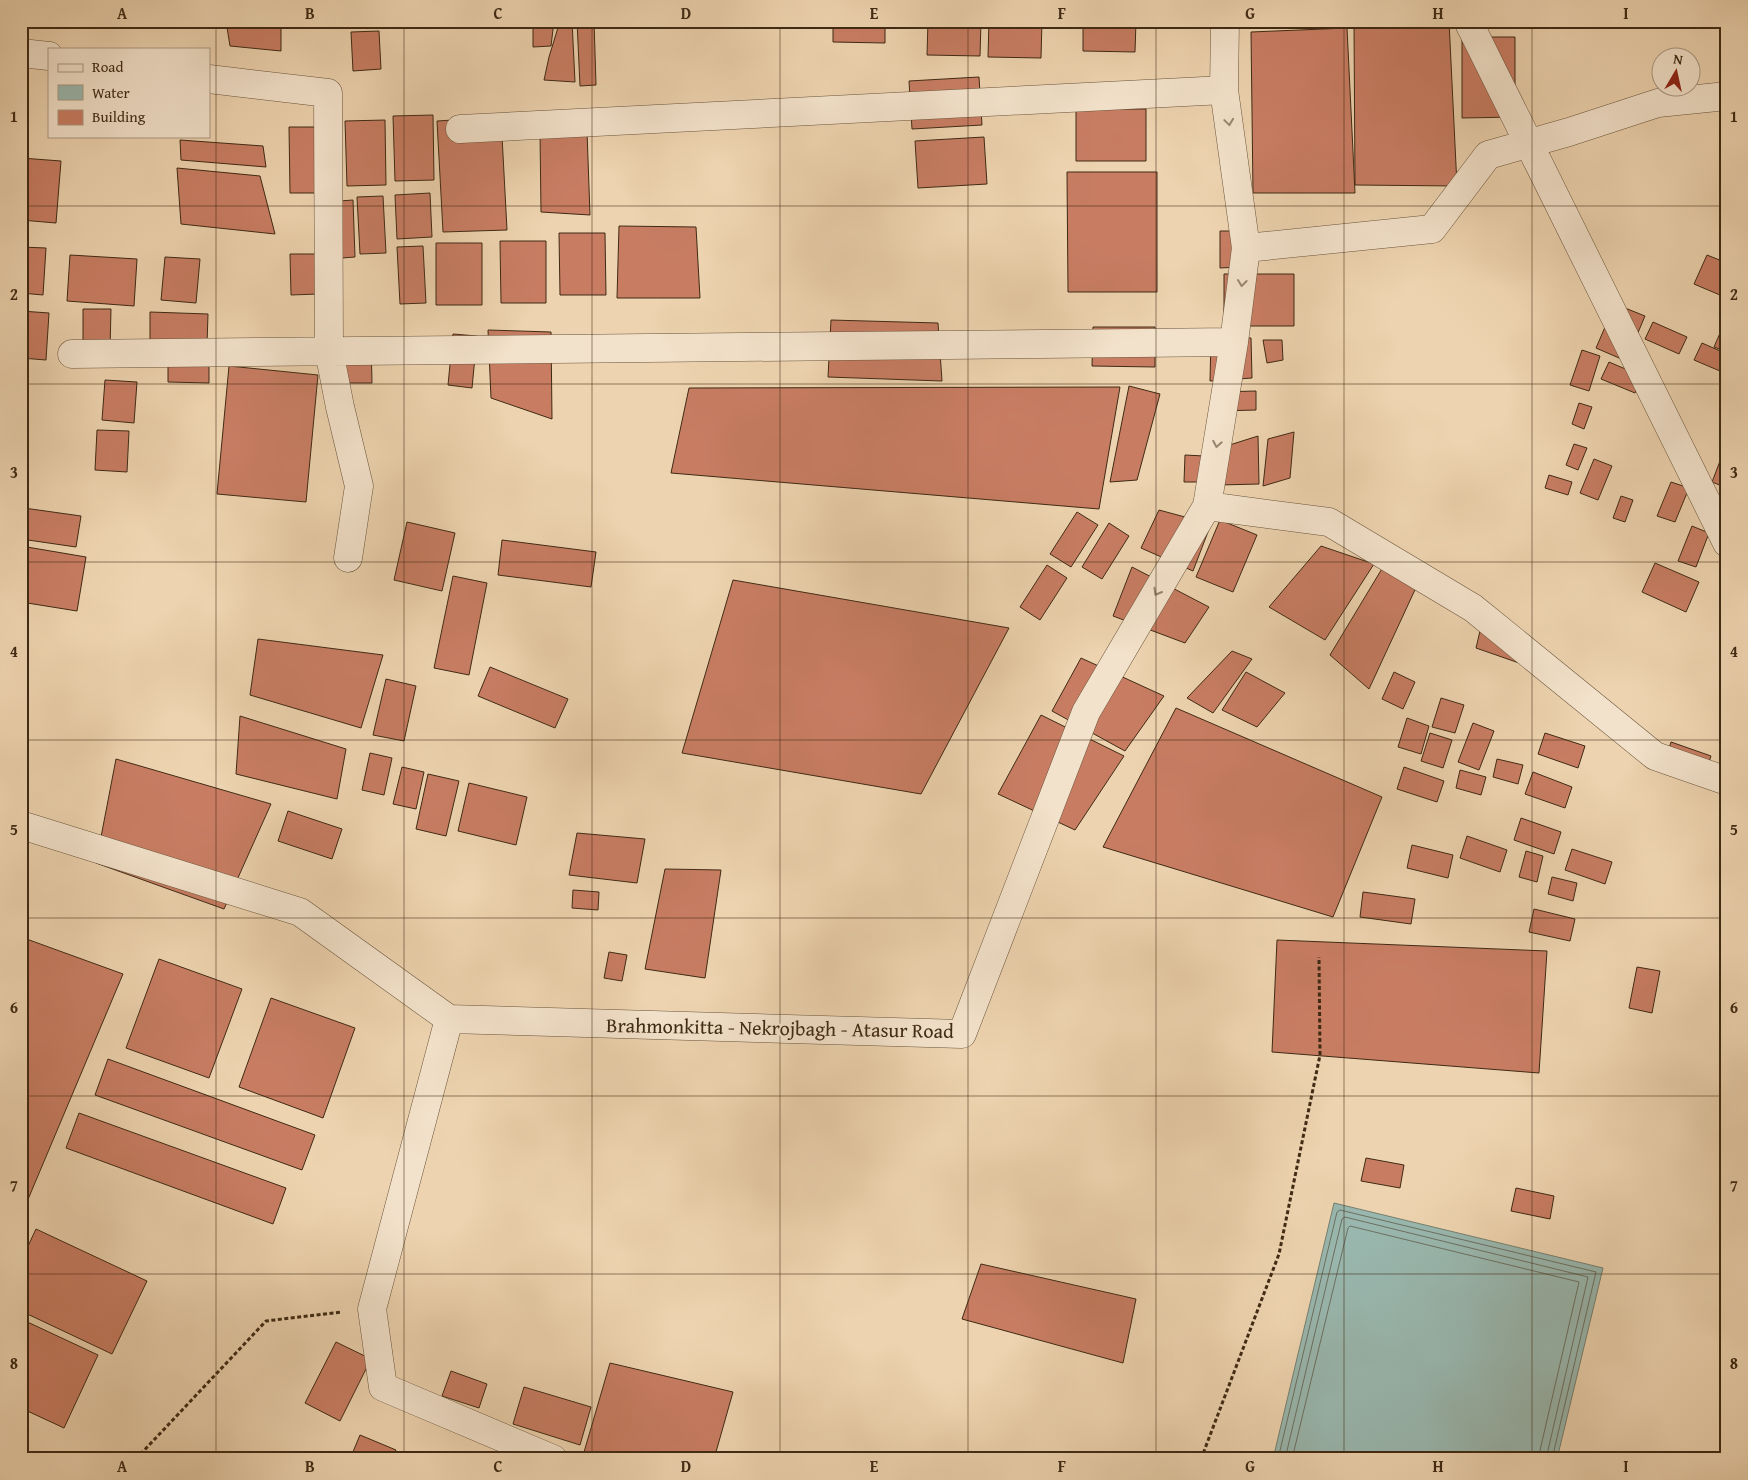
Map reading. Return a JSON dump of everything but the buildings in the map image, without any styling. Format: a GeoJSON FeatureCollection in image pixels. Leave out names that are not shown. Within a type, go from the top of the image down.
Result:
{"type":"FeatureCollection","features":[{"type":"Feature","properties":{"kind":"street","name":"Brahmonkitta - Nekrojbagh - Atasur Road"},"geometry":{"type":"LineString","coordinates":[[449,1018],[962,1034],[1086,712],[1207,506],[1234,342],[1246,248],[1224,90],[1225,21]]}},
{"type":"Feature","properties":{"kind":"street"},"geometry":{"type":"LineString","coordinates":[[1468,21],[1727,543]]}},
{"type":"Feature","properties":{"kind":"street"},"geometry":{"type":"LineString","coordinates":[[21,53],[48,56]]}},
{"type":"Feature","properties":{"kind":"street"},"geometry":{"type":"LineString","coordinates":[[210,79],[328,93],[329,351],[359,486],[348,558]]}},
{"type":"Feature","properties":{"kind":"street"},"geometry":{"type":"LineString","coordinates":[[460,130],[1224,90]]}},
{"type":"Feature","properties":{"kind":"street"},"geometry":{"type":"LineString","coordinates":[[1246,248],[1432,229],[1488,155],[1569,132],[1658,103],[1727,96]]}},
{"type":"Feature","properties":{"kind":"street"},"geometry":{"type":"LineString","coordinates":[[72,354],[1234,342]]}},
{"type":"Feature","properties":{"kind":"street"},"geometry":{"type":"LineString","coordinates":[[1207,506],[1329,522],[1473,608],[1655,756],[1727,781]]}},
{"type":"Feature","properties":{"kind":"street"},"geometry":{"type":"LineString","coordinates":[[21,825],[300,912],[449,1018],[372,1309],[384,1387],[553,1459]]}},
{"type":"Feature","properties":{"kind":"path"},"geometry":{"type":"LineString","coordinates":[[1201,1459],[1279,1254],[1320,1056],[1319,957]]}},
{"type":"Feature","properties":{"kind":"path"},"geometry":{"type":"LineString","coordinates":[[136,1459],[266,1321],[372,1309]]}},
{"type":"Feature","properties":{"kind":"water"},"geometry":{"type":"Polygon","coordinates":[[[1334,1203],[1603,1268],[1557,1459],[1273,1459],[1334,1203]]]}}]}
